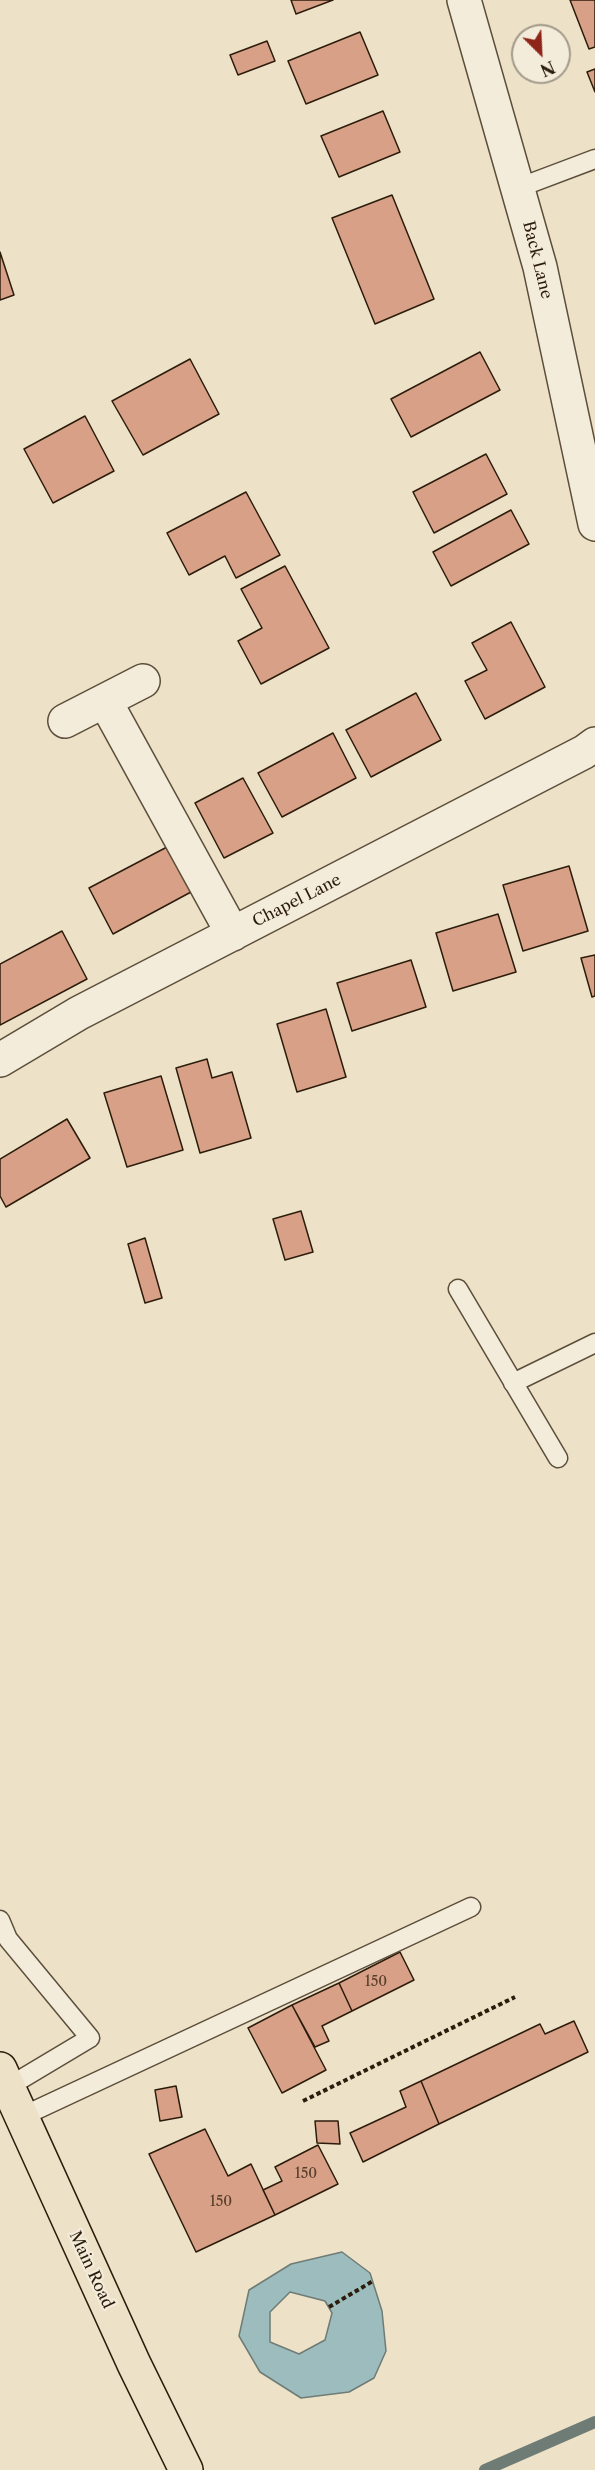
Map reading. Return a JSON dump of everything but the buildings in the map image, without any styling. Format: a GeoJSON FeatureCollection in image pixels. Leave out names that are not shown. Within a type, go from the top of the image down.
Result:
{"type":"FeatureCollection","features":[{"type":"Feature","properties":{"kind":"highway","name":"Main Road"},"geometry":{"type":"LineString","coordinates":[[4,2078],[134,2364],[186,2470]]}},
{"type":"Feature","properties":{"kind":"street","name":"Back Lane"},"geometry":{"type":"LineString","coordinates":[[464,0],[540,267],[588,451],[595,524]]}},
{"type":"Feature","properties":{"kind":"street"},"geometry":{"type":"LineString","coordinates":[[65,721],[143,681]]}},
{"type":"Feature","properties":{"kind":"street"},"geometry":{"type":"LineString","coordinates":[[105,701],[232,934]]}},
{"type":"Feature","properties":{"kind":"street","name":"Chapel Lane"},"geometry":{"type":"LineString","coordinates":[[0,1060],[79,1012],[584,752],[595,744]]}},
{"type":"Feature","properties":{"kind":"lane"},"geometry":{"type":"LineString","coordinates":[[518,188],[595,159]]}},
{"type":"Feature","properties":{"kind":"lane"},"geometry":{"type":"LineString","coordinates":[[458,1289],[558,1458]]}},
{"type":"Feature","properties":{"kind":"lane"},"geometry":{"type":"LineString","coordinates":[[513,1383],[595,1343]]}},
{"type":"Feature","properties":{"kind":"lane"},"geometry":{"type":"LineString","coordinates":[[21,2117],[471,1906]]}},
{"type":"Feature","properties":{"kind":"lane"},"geometry":{"type":"LineString","coordinates":[[0,1920],[8,1939],[90,2038],[4,2078]]}},
{"type":"Feature","properties":{"kind":"path"},"geometry":{"type":"LineString","coordinates":[[303,2101],[515,1997]]}},
{"type":"Feature","properties":{"kind":"path"},"geometry":{"type":"LineString","coordinates":[[329,2307],[372,2280]]}},
{"type":"Feature","properties":{"kind":"water"},"geometry":{"type":"Polygon","coordinates":[[[342,2252],[370,2273],[382,2311],[386,2351],[374,2378],[349,2392],[301,2398],[260,2372],[239,2336],[249,2290],[291,2264],[342,2252]],[[290,2292],[270,2312],[270,2342],[299,2354],[325,2340],[332,2313],[325,2301],[290,2292]]]}},
{"type":"Feature","properties":{"kind":"waterway"},"geometry":{"type":"LineString","coordinates":[[485,2470],[595,2422]]}}]}
